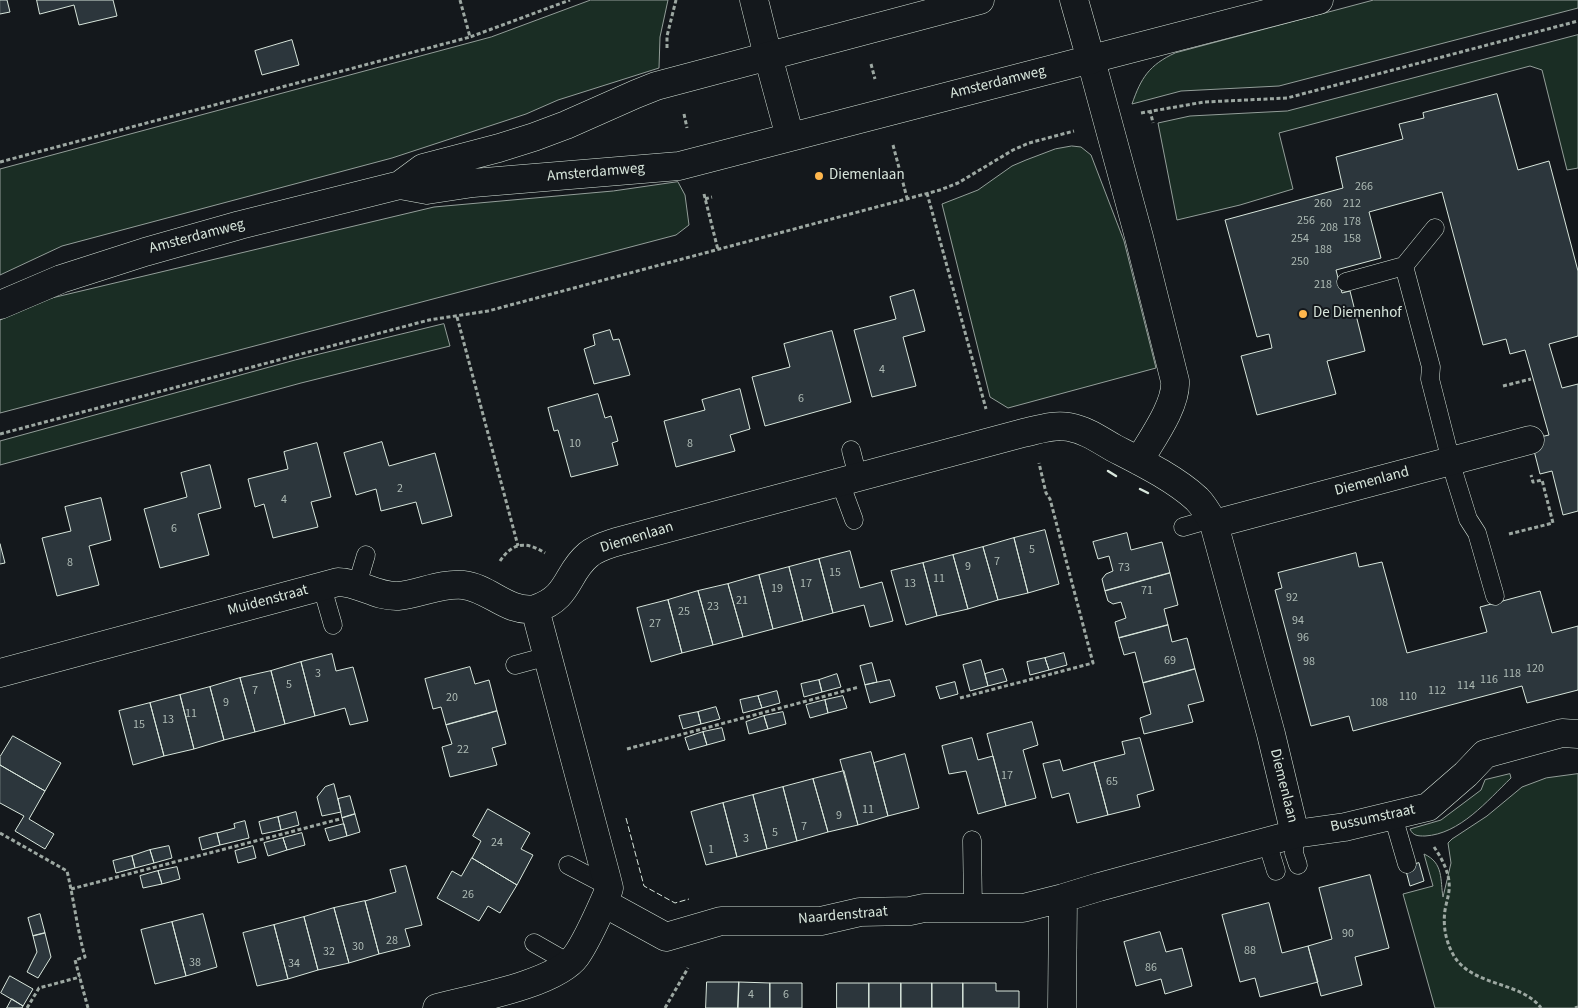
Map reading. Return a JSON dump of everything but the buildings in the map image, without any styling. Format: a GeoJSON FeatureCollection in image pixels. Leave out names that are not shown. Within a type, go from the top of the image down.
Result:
{"type":"FeatureCollection","features":[{"type":"Feature","properties":{"kind":"street"},"geometry":{"type":"LineString","coordinates":[[754,0],[790,137]]}},
{"type":"Feature","properties":{"kind":"street","name":"Amsterdamweg"},"geometry":{"type":"LineString","coordinates":[[0,305],[61,279],[144,252],[400,185],[423,168],[534,137],[656,86],[980,0]]}},
{"type":"Feature","properties":{"kind":"street"},"geometry":{"type":"LineString","coordinates":[[1074,0],[1139,237],[1175,381],[1175,391],[1171,402],[1139,461]]}},
{"type":"Feature","properties":{"kind":"street","name":"Amsterdamweg"},"geometry":{"type":"LineString","coordinates":[[400,185],[426,190],[473,182],[679,166],[1318,0]]}},
{"type":"Feature","properties":{"kind":"street","name":"Diemenlaan"},"geometry":{"type":"LineString","coordinates":[[535,609],[551,602],[561,593],[583,560],[590,553],[608,545],[1023,433],[1055,426],[1068,427],[1097,437],[1187,490],[1198,500],[1212,522],[1270,734],[1295,834],[1062,898]]}},
{"type":"Feature","properties":{"kind":"street","name":"Diemenland"},"geometry":{"type":"LineString","coordinates":[[1212,522],[1530,440]]}},
{"type":"Feature","properties":{"kind":"street","name":"Muidenstraat"},"geometry":{"type":"LineString","coordinates":[[0,673],[338,582],[381,594],[397,596],[436,587],[464,586],[482,591],[521,610],[535,609]]}},
{"type":"Feature","properties":{"kind":"street"},"geometry":{"type":"LineString","coordinates":[[438,1008],[540,981],[558,972],[575,957],[606,894],[535,609]]}},
{"type":"Feature","properties":{"kind":"street","name":"Bussumstraat"},"geometry":{"type":"LineString","coordinates":[[1295,834],[1344,827],[1428,807],[1466,774],[1485,754],[1562,733],[1578,734]]}},
{"type":"Feature","properties":{"kind":"street","name":"Naardenstraat"},"geometry":{"type":"LineString","coordinates":[[606,894],[666,937],[721,921],[821,921],[860,912],[910,911],[924,908],[1023,908],[1062,898]]}},
{"type":"Feature","properties":{"kind":"street"},"geometry":{"type":"LineString","coordinates":[[1062,898],[1062,1008]]}},
{"type":"Feature","properties":{"kind":"lane"},"geometry":{"type":"LineString","coordinates":[[1346,282],[1404,266],[1435,228]]}},
{"type":"Feature","properties":{"kind":"lane"},"geometry":{"type":"LineString","coordinates":[[1404,266],[1432,367],[1430,379],[1450,461],[1468,519],[1476,533],[1494,596]]}},
{"type":"Feature","properties":{"kind":"lane"},"geometry":{"type":"LineString","coordinates":[[852,450],[845,500],[854,520]]}},
{"type":"Feature","properties":{"kind":"lane"},"geometry":{"type":"LineString","coordinates":[[1183,528],[1212,522]]}},
{"type":"Feature","properties":{"kind":"lane"},"geometry":{"type":"LineString","coordinates":[[357,586],[366,554]]}},
{"type":"Feature","properties":{"kind":"lane"},"geometry":{"type":"LineString","coordinates":[[322,587],[332,626]]}},
{"type":"Feature","properties":{"kind":"lane"},"geometry":{"type":"LineString","coordinates":[[515,665],[548,656]]}},
{"type":"Feature","properties":{"kind":"lane"},"geometry":{"type":"LineString","coordinates":[[1393,816],[1407,864]]}},
{"type":"Feature","properties":{"kind":"lane"},"geometry":{"type":"LineString","coordinates":[[1295,834],[1294,853],[1298,865]]}},
{"type":"Feature","properties":{"kind":"lane"},"geometry":{"type":"LineString","coordinates":[[972,840],[973,908]]}},
{"type":"Feature","properties":{"kind":"lane"},"geometry":{"type":"LineString","coordinates":[[1267,842],[1276,871]]}},
{"type":"Feature","properties":{"kind":"lane"},"geometry":{"type":"LineString","coordinates":[[568,865],[606,894]]}},
{"type":"Feature","properties":{"kind":"lane"},"geometry":{"type":"LineString","coordinates":[[534,943],[570,963]]}},
{"type":"Feature","properties":{"kind":"path"},"geometry":{"type":"LineString","coordinates":[[460,0],[470,37]]}},
{"type":"Feature","properties":{"kind":"path"},"geometry":{"type":"LineString","coordinates":[[0,162],[470,37],[570,0]]}},
{"type":"Feature","properties":{"kind":"path"},"geometry":{"type":"LineString","coordinates":[[668,50],[667,36],[676,0]]}},
{"type":"Feature","properties":{"kind":"path"},"geometry":{"type":"LineString","coordinates":[[1145,112],[1204,102],[1287,98],[1578,21]]}},
{"type":"Feature","properties":{"kind":"path"},"geometry":{"type":"LineString","coordinates":[[870,64],[876,82]]}},
{"type":"Feature","properties":{"kind":"path"},"geometry":{"type":"LineString","coordinates":[[1150,110],[1153,123]]}},
{"type":"Feature","properties":{"kind":"path"},"geometry":{"type":"LineString","coordinates":[[684,113],[688,131]]}},
{"type":"Feature","properties":{"kind":"path"},"geometry":{"type":"LineString","coordinates":[[0,434],[429,320],[488,312],[927,193],[958,183],[1013,150],[1029,143],[1078,130]]}},
{"type":"Feature","properties":{"kind":"path"},"geometry":{"type":"LineString","coordinates":[[892,141],[908,198]]}},
{"type":"Feature","properties":{"kind":"path"},"geometry":{"type":"LineString","coordinates":[[703,192],[718,250]]}},
{"type":"Feature","properties":{"kind":"path"},"geometry":{"type":"LineString","coordinates":[[927,193],[986,410]]}},
{"type":"Feature","properties":{"kind":"path"},"geometry":{"type":"LineString","coordinates":[[705,199],[712,197]]}},
{"type":"Feature","properties":{"kind":"path"},"geometry":{"type":"LineString","coordinates":[[457,317],[518,546]]}},
{"type":"Feature","properties":{"kind":"path"},"geometry":{"type":"LineString","coordinates":[[1503,386],[1531,378]]}},
{"type":"Feature","properties":{"kind":"path"},"geometry":{"type":"LineString","coordinates":[[960,698],[1093,663],[1037,458]]}},
{"type":"Feature","properties":{"kind":"path"},"geometry":{"type":"LineString","coordinates":[[1524,530],[1553,523],[1542,480],[1533,482],[1531,473]]}},
{"type":"Feature","properties":{"kind":"path"},"geometry":{"type":"LineString","coordinates":[[496,567],[510,549],[526,544],[538,548],[549,555]]}},
{"type":"Feature","properties":{"kind":"path"},"geometry":{"type":"LineString","coordinates":[[627,749],[859,687]]}},
{"type":"Feature","properties":{"kind":"path"},"geometry":{"type":"LineString","coordinates":[[71,889],[340,819]]}},
{"type":"Feature","properties":{"kind":"path"},"geometry":{"type":"LineString","coordinates":[[0,833],[67,871],[78,933],[85,958],[75,960],[88,1008]]}},
{"type":"Feature","properties":{"kind":"path"},"geometry":{"type":"LineString","coordinates":[[1432,845],[1446,868],[1450,883],[1444,912],[1444,926],[1447,941],[1453,955],[1458,962],[1472,973],[1519,992],[1532,999],[1542,1008]]}},
{"type":"Feature","properties":{"kind":"path"},"geometry":{"type":"LineString","coordinates":[[664,1008],[691,962]]}},
{"type":"Feature","properties":{"kind":"path"},"geometry":{"type":"LineString","coordinates":[[27,1008],[39,988],[80,977]]}},
{"type":"Feature","properties":{"kind":"green space"},"geometry":{"type":"Polygon","coordinates":[[[591,0],[668,0],[660,37],[659,68],[558,100],[526,114],[392,158],[62,246],[0,275],[0,169],[491,37],[591,0]]]}},
{"type":"Feature","properties":{"kind":"green space"},"geometry":{"type":"Polygon","coordinates":[[[1374,0],[1578,0],[1578,8],[1279,86],[1181,91],[1132,104],[1147,73],[1159,62],[1175,53],[1374,0]]]}},
{"type":"Feature","properties":{"kind":"green space"},"geometry":{"type":"Polygon","coordinates":[[[1578,35],[1578,168],[1567,170],[1542,70],[1530,66],[1279,133],[1293,189],[1240,205],[1177,220],[1158,123],[1190,116],[1287,111],[1578,35]]]}},
{"type":"Feature","properties":{"kind":"green space"},"geometry":{"type":"Polygon","coordinates":[[[1072,146],[1081,147],[1091,155],[1124,241],[1156,368],[1008,408],[990,397],[942,204],[978,190],[1012,166],[1055,149],[1072,146]]]}},
{"type":"Feature","properties":{"kind":"green space"},"geometry":{"type":"Polygon","coordinates":[[[678,182],[685,195],[689,225],[676,235],[0,413],[0,320],[39,301],[434,207],[613,191],[678,182]]]}},
{"type":"Feature","properties":{"kind":"green space"},"geometry":{"type":"Polygon","coordinates":[[[444,324],[450,346],[301,383],[0,465],[0,441],[295,360],[444,324]]]}},
{"type":"Feature","properties":{"kind":"green space"},"geometry":{"type":"Polygon","coordinates":[[[1510,774],[1511,778],[1461,823],[1438,834],[1420,836],[1411,831],[1410,829],[1441,820],[1481,790],[1485,780],[1510,774]]]}},
{"type":"Feature","properties":{"kind":"green space"},"geometry":{"type":"Polygon","coordinates":[[[1578,774],[1578,1008],[1435,1008],[1403,894],[1433,886],[1424,854],[1435,862],[1438,867],[1443,897],[1451,863],[1448,843],[1452,839],[1487,816],[1522,787],[1546,778],[1578,774]]]}},
{"type":"Feature","properties":{"kind":"fence"},"geometry":{"type":"LineString","coordinates":[[626,818],[644,886],[675,903],[689,899]]}},
{"type":"Feature","properties":{"kind":"wall"},"geometry":{"type":"LineString","coordinates":[[1108,471],[1116,476]]}},
{"type":"Feature","properties":{"kind":"wall"},"geometry":{"type":"LineString","coordinates":[[1140,489],[1148,493]]}},
{"type":"Feature","properties":{"kind":"place","name":"Diemenlaan"},"geometry":{"type":"Point","coordinates":[819,176]}},
{"type":"Feature","properties":{"kind":"place","name":"De Diemenhof"},"geometry":{"type":"Point","coordinates":[1303,314]}}]}
